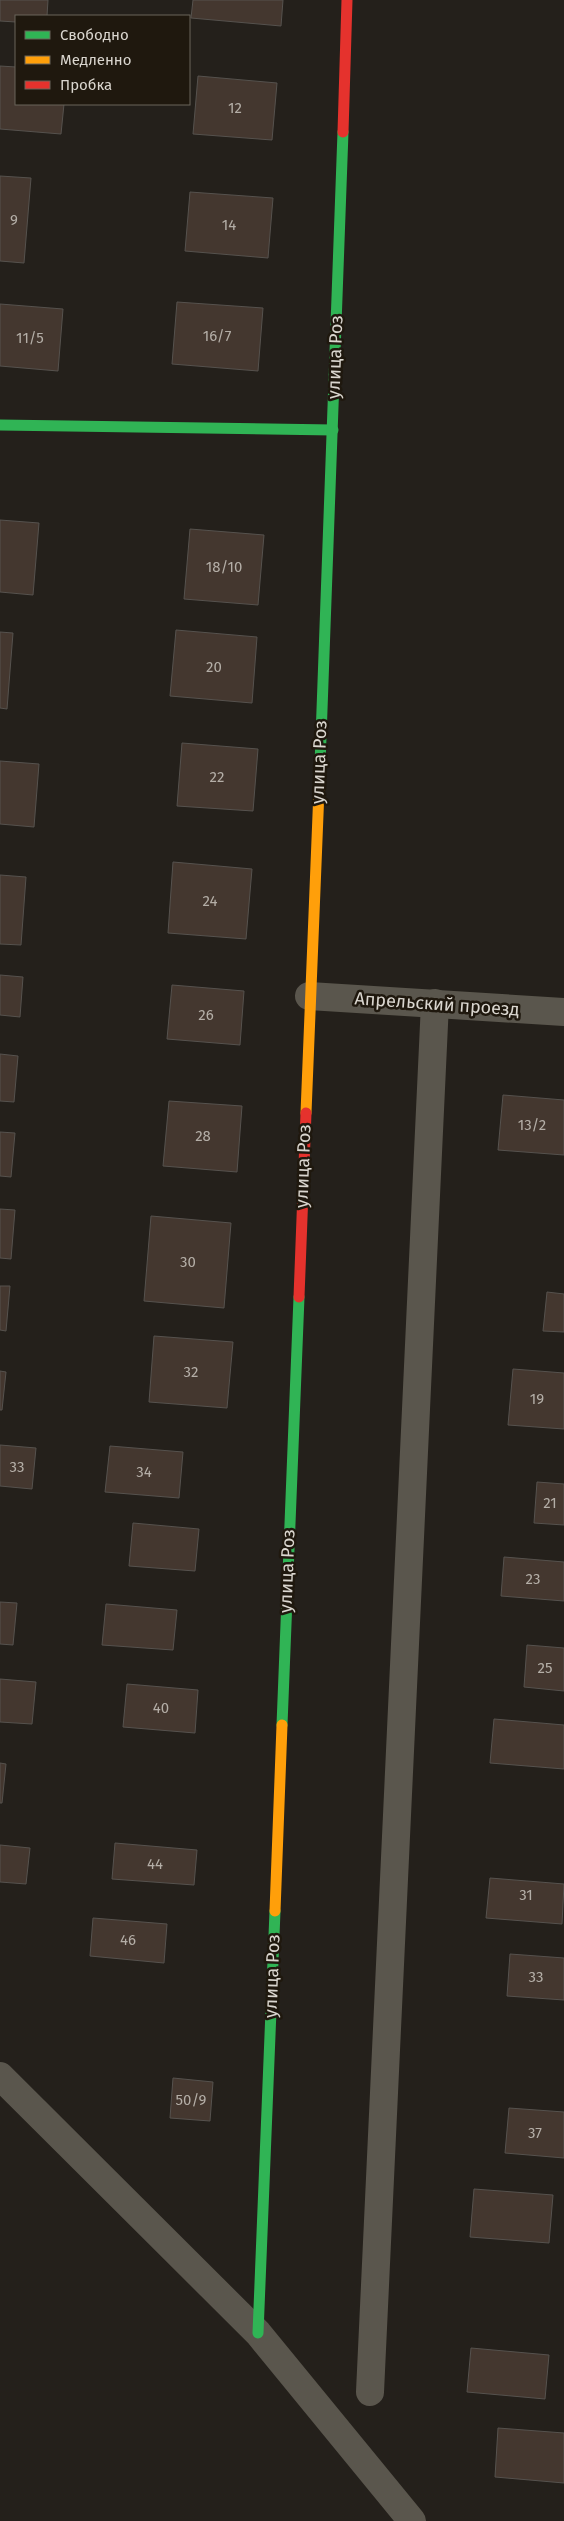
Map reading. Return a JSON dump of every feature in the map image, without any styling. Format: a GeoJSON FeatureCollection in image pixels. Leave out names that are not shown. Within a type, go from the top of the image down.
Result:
{"type":"FeatureCollection","features":[{"type":"Feature","properties":{"kind":"street","name":"улица Роз"},"geometry":{"type":"LineString","coordinates":[[258,2333],[309,996],[333,430],[347,0]]}},
{"type":"Feature","properties":{"kind":"street"},"geometry":{"type":"LineString","coordinates":[[0,425],[333,430]]}},
{"type":"Feature","properties":{"kind":"street","name":"Апрельский проезд"},"geometry":{"type":"LineString","coordinates":[[309,996],[564,1012]]}},
{"type":"Feature","properties":{"kind":"street"},"geometry":{"type":"LineString","coordinates":[[370,2392],[434,1003]]}},
{"type":"Feature","properties":{"kind":"street"},"geometry":{"type":"LineString","coordinates":[[0,2076],[258,2333],[412,2521]]}},
{"type":"Feature","properties":{"kind":"building"},"geometry":{"type":"Polygon","coordinates":[[[0,0],[48,0],[47,15],[15,15],[15,22],[0,21],[0,0]]]}},
{"type":"Feature","properties":{"kind":"building"},"geometry":{"type":"Polygon","coordinates":[[[193,0],[283,0],[281,26],[191,18],[193,0]]]}},
{"type":"Feature","properties":{"kind":"building"},"geometry":{"type":"Polygon","coordinates":[[[0,66],[15,67],[15,105],[64,105],[61,134],[0,129],[0,66]]]}},
{"type":"Feature","properties":{"kind":"building"},"geometry":{"type":"Polygon","coordinates":[[[198,76],[277,83],[272,140],[193,134],[198,76]]]}},
{"type":"Feature","properties":{"kind":"building"},"geometry":{"type":"Polygon","coordinates":[[[0,176],[31,178],[24,263],[0,261],[0,176]]]}},
{"type":"Feature","properties":{"kind":"building"},"geometry":{"type":"Polygon","coordinates":[[[190,192],[273,198],[268,258],[185,251],[190,192]]]}},
{"type":"Feature","properties":{"kind":"building"},"geometry":{"type":"Polygon","coordinates":[[[177,302],[263,308],[258,371],[172,364],[177,302]]]}},
{"type":"Feature","properties":{"kind":"building"},"geometry":{"type":"Polygon","coordinates":[[[0,304],[63,309],[58,371],[0,366],[0,304]]]}},
{"type":"Feature","properties":{"kind":"building"},"geometry":{"type":"Polygon","coordinates":[[[0,520],[39,523],[33,595],[0,592],[0,520]]]}},
{"type":"Feature","properties":{"kind":"building"},"geometry":{"type":"Polygon","coordinates":[[[190,529],[264,535],[258,605],[184,599],[190,529]]]}},
{"type":"Feature","properties":{"kind":"building"},"geometry":{"type":"Polygon","coordinates":[[[176,630],[257,637],[252,703],[170,696],[176,630]]]}},
{"type":"Feature","properties":{"kind":"building"},"geometry":{"type":"Polygon","coordinates":[[[0,632],[13,633],[7,709],[0,708],[0,632]]]}},
{"type":"Feature","properties":{"kind":"building"},"geometry":{"type":"Polygon","coordinates":[[[182,743],[258,749],[253,811],[177,806],[182,743]]]}},
{"type":"Feature","properties":{"kind":"building"},"geometry":{"type":"Polygon","coordinates":[[[0,761],[39,764],[34,827],[0,824],[0,761]]]}},
{"type":"Feature","properties":{"kind":"building"},"geometry":{"type":"Polygon","coordinates":[[[173,862],[252,869],[246,939],[168,933],[173,862]]]}},
{"type":"Feature","properties":{"kind":"building"},"geometry":{"type":"Polygon","coordinates":[[[0,875],[26,877],[21,945],[0,944],[0,875]]]}},
{"type":"Feature","properties":{"kind":"building"},"geometry":{"type":"Polygon","coordinates":[[[0,975],[23,977],[20,1017],[0,1015],[0,975]]]}},
{"type":"Feature","properties":{"kind":"building"},"geometry":{"type":"Polygon","coordinates":[[[172,985],[244,991],[240,1045],[167,1039],[172,985]]]}},
{"type":"Feature","properties":{"kind":"building"},"geometry":{"type":"Polygon","coordinates":[[[0,1054],[18,1056],[14,1102],[0,1101],[0,1054]]]}},
{"type":"Feature","properties":{"kind":"building"},"geometry":{"type":"Polygon","coordinates":[[[503,1095],[564,1100],[564,1155],[498,1150],[503,1095]]]}},
{"type":"Feature","properties":{"kind":"building"},"geometry":{"type":"Polygon","coordinates":[[[169,1101],[242,1106],[237,1172],[163,1166],[169,1101]]]}},
{"type":"Feature","properties":{"kind":"building"},"geometry":{"type":"Polygon","coordinates":[[[0,1132],[15,1133],[11,1177],[0,1176],[0,1132]]]}},
{"type":"Feature","properties":{"kind":"building"},"geometry":{"type":"Polygon","coordinates":[[[0,1209],[15,1210],[11,1259],[0,1258],[0,1209]]]}},
{"type":"Feature","properties":{"kind":"building"},"geometry":{"type":"Polygon","coordinates":[[[151,1216],[231,1223],[224,1308],[144,1301],[151,1216]]]}},
{"type":"Feature","properties":{"kind":"building"},"geometry":{"type":"Polygon","coordinates":[[[0,1286],[10,1286],[6,1331],[0,1330],[0,1286]]]}},
{"type":"Feature","properties":{"kind":"building"},"geometry":{"type":"Polygon","coordinates":[[[547,1292],[564,1294],[564,1332],[543,1331],[547,1292]]]}},
{"type":"Feature","properties":{"kind":"building"},"geometry":{"type":"Polygon","coordinates":[[[154,1336],[233,1342],[227,1408],[149,1402],[154,1336]]]}},
{"type":"Feature","properties":{"kind":"building"},"geometry":{"type":"Polygon","coordinates":[[[513,1369],[564,1373],[564,1429],[508,1425],[513,1369]]]}},
{"type":"Feature","properties":{"kind":"building"},"geometry":{"type":"Polygon","coordinates":[[[0,1371],[6,1372],[2,1410],[0,1410],[0,1371]]]}},
{"type":"Feature","properties":{"kind":"building"},"geometry":{"type":"Polygon","coordinates":[[[0,1445],[36,1448],[32,1489],[0,1486],[0,1445]]]}},
{"type":"Feature","properties":{"kind":"building"},"geometry":{"type":"Polygon","coordinates":[[[110,1446],[183,1452],[179,1498],[105,1492],[110,1446]]]}},
{"type":"Feature","properties":{"kind":"building"},"geometry":{"type":"Polygon","coordinates":[[[537,1482],[564,1484],[564,1525],[534,1523],[537,1482]]]}},
{"type":"Feature","properties":{"kind":"building"},"geometry":{"type":"Polygon","coordinates":[[[133,1523],[199,1529],[195,1571],[129,1566],[133,1523]]]}},
{"type":"Feature","properties":{"kind":"building"},"geometry":{"type":"Polygon","coordinates":[[[504,1557],[564,1562],[564,1601],[501,1596],[504,1557]]]}},
{"type":"Feature","properties":{"kind":"building"},"geometry":{"type":"Polygon","coordinates":[[[0,1602],[17,1603],[13,1645],[0,1644],[0,1602]]]}},
{"type":"Feature","properties":{"kind":"building"},"geometry":{"type":"Polygon","coordinates":[[[106,1604],[177,1610],[173,1650],[102,1645],[106,1604]]]}},
{"type":"Feature","properties":{"kind":"building"},"geometry":{"type":"Polygon","coordinates":[[[527,1645],[564,1648],[564,1691],[524,1687],[527,1645]]]}},
{"type":"Feature","properties":{"kind":"building"},"geometry":{"type":"Polygon","coordinates":[[[0,1679],[36,1682],[32,1724],[0,1722],[0,1679]]]}},
{"type":"Feature","properties":{"kind":"building"},"geometry":{"type":"Polygon","coordinates":[[[127,1684],[198,1690],[195,1733],[123,1727],[127,1684]]]}},
{"type":"Feature","properties":{"kind":"building"},"geometry":{"type":"Polygon","coordinates":[[[494,1719],[564,1725],[564,1769],[490,1763],[494,1719]]]}},
{"type":"Feature","properties":{"kind":"building"},"geometry":{"type":"Polygon","coordinates":[[[0,1763],[6,1764],[2,1803],[0,1803],[0,1763]]]}},
{"type":"Feature","properties":{"kind":"building"},"geometry":{"type":"Polygon","coordinates":[[[115,1843],[197,1850],[194,1885],[112,1879],[115,1843]]]}},
{"type":"Feature","properties":{"kind":"building"},"geometry":{"type":"Polygon","coordinates":[[[0,1845],[30,1848],[26,1884],[0,1882],[0,1845]]]}},
{"type":"Feature","properties":{"kind":"building"},"geometry":{"type":"Polygon","coordinates":[[[490,1878],[564,1884],[562,1924],[486,1918],[490,1878]]]}},
{"type":"Feature","properties":{"kind":"building"},"geometry":{"type":"Polygon","coordinates":[[[93,1918],[167,1924],[164,1963],[90,1956],[93,1918]]]}},
{"type":"Feature","properties":{"kind":"building"},"geometry":{"type":"Polygon","coordinates":[[[510,1954],[564,1958],[564,2000],[507,1996],[510,1954]]]}},
{"type":"Feature","properties":{"kind":"building"},"geometry":{"type":"Polygon","coordinates":[[[173,2078],[213,2082],[210,2121],[170,2118],[173,2078]]]}},
{"type":"Feature","properties":{"kind":"building"},"geometry":{"type":"Polygon","coordinates":[[[509,2108],[564,2112],[564,2158],[505,2153],[509,2108]]]}},
{"type":"Feature","properties":{"kind":"building"},"geometry":{"type":"Polygon","coordinates":[[[474,2189],[553,2195],[549,2243],[470,2237],[474,2189]]]}},
{"type":"Feature","properties":{"kind":"building"},"geometry":{"type":"Polygon","coordinates":[[[471,2348],[549,2355],[545,2399],[467,2392],[471,2348]]]}},
{"type":"Feature","properties":{"kind":"building"},"geometry":{"type":"Polygon","coordinates":[[[498,2428],[564,2433],[564,2483],[495,2477],[498,2428]]]}},
{"type":"Feature","properties":{"kind":"traffic: fast"},"geometry":{"type":"LineString","coordinates":[[320,765],[343,132]]}},
{"type":"Feature","properties":{"kind":"traffic: fast"},"geometry":{"type":"LineString","coordinates":[[0,425],[333,430]]}},
{"type":"Feature","properties":{"kind":"traffic: fast"},"geometry":{"type":"LineString","coordinates":[[282,1725],[299,1297]]}},
{"type":"Feature","properties":{"kind":"traffic: fast"},"geometry":{"type":"LineString","coordinates":[[258,2333],[275,1911]]}},
{"type":"Feature","properties":{"kind":"traffic: slow"},"geometry":{"type":"LineString","coordinates":[[306,1113],[320,765]]}},
{"type":"Feature","properties":{"kind":"traffic: slow"},"geometry":{"type":"LineString","coordinates":[[275,1911],[282,1725]]}},
{"type":"Feature","properties":{"kind":"traffic: jam"},"geometry":{"type":"LineString","coordinates":[[343,132],[347,0]]}},
{"type":"Feature","properties":{"kind":"traffic: jam"},"geometry":{"type":"LineString","coordinates":[[299,1297],[306,1113]]}}]}
